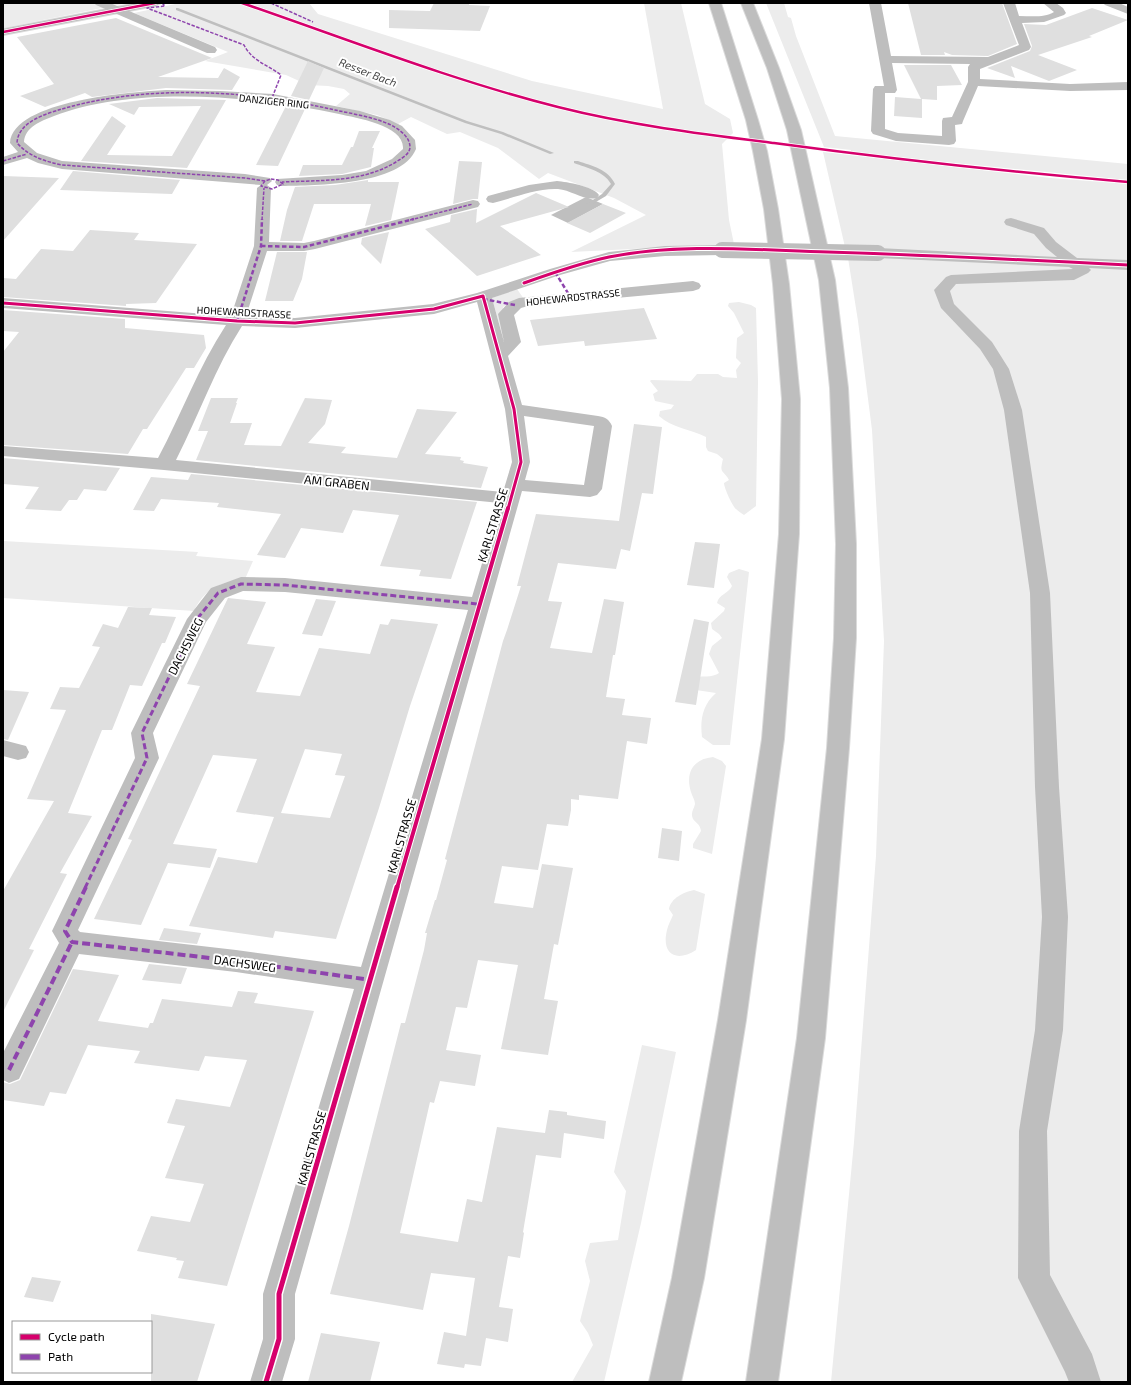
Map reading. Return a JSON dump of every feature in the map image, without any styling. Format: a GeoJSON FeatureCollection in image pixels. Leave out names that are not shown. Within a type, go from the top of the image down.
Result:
{"type":"FeatureCollection","features":[{"type":"Feature","properties":{"kind":"main road"},"geometry":{"type":"LineString","coordinates":[[100,3],[211,50]]}},
{"type":"Feature","properties":{"kind":"main road"},"geometry":{"type":"LineString","coordinates":[[3,32],[155,3]]}},
{"type":"Feature","properties":{"kind":"main road"},"geometry":{"type":"LineString","coordinates":[[665,1382],[688,1278],[732,1020],[773,739],[789,534],[791,399],[782,284],[771,209],[760,151],[752,120],[715,3]]}},
{"type":"Feature","properties":{"kind":"main road"},"geometry":{"type":"LineString","coordinates":[[747,3],[794,130],[827,280],[839,388],[846,544],[845,638],[838,748],[811,1038],[762,1382]]}},
{"type":"Feature","properties":{"kind":"main road"},"geometry":{"type":"LineString","coordinates":[[875,3],[891,90],[879,88],[878,131],[896,137],[949,141],[948,121],[957,121],[974,82],[974,67],[1025,47],[1009,3]]}},
{"type":"Feature","properties":{"kind":"main road"},"geometry":{"type":"LineString","coordinates":[[1015,19],[1038,19],[1056,16],[1060,13],[1059,10],[1049,3]]}},
{"type":"Feature","properties":{"kind":"main road"},"geometry":{"type":"LineString","coordinates":[[1109,3],[1128,11]]}},
{"type":"Feature","properties":{"kind":"main road"},"geometry":{"type":"LineString","coordinates":[[885,59],[990,61]]}},
{"type":"Feature","properties":{"kind":"main road"},"geometry":{"type":"LineString","coordinates":[[974,82],[1051,86],[1128,86]]}},
{"type":"Feature","properties":{"kind":"main road","name":"DANZIGER RING"},"geometry":{"type":"LineString","coordinates":[[155,95],[215,95],[272,98],[300,102],[377,120],[402,132],[410,143],[408,154],[404,157],[388,168],[365,176],[282,182],[282,185],[278,188],[231,177],[62,165],[37,159],[27,154],[17,143],[17,138],[23,129],[39,118],[55,111],[78,105],[129,96],[155,95]]}},
{"type":"Feature","properties":{"kind":"main road"},"geometry":{"type":"LineString","coordinates":[[3,161],[27,154]]}},
{"type":"Feature","properties":{"kind":"main road"},"geometry":{"type":"LineString","coordinates":[[164,464],[178,438],[203,380],[220,347],[237,321],[261,246],[264,185]]}},
{"type":"Feature","properties":{"kind":"main road"},"geometry":{"type":"LineString","coordinates":[[493,199],[532,188],[550,185],[566,186],[592,195]]}},
{"type":"Feature","properties":{"kind":"main road"},"geometry":{"type":"LineString","coordinates":[[261,246],[304,247],[315,245],[473,204]]}},
{"type":"Feature","properties":{"kind":"main road"},"geometry":{"type":"LineString","coordinates":[[1011,222],[1039,231],[1052,245],[1083,270],[1074,274],[950,280],[942,290],[947,305],[986,346],[1001,369],[1013,410],[1040,592],[1047,787],[1055,917],[1049,1030],[1033,1131],[1034,1278],[1080,1366],[1085,1382]]}},
{"type":"Feature","properties":{"kind":"main road","name":"HOHEWARDSTRASSE"},"geometry":{"type":"LineString","coordinates":[[3,303],[237,321],[295,323],[434,309],[483,296],[555,272],[609,257],[665,251],[722,250],[878,253],[1128,265]]}},
{"type":"Feature","properties":{"kind":"main road","name":"HOHEWARDSTRASSE"},"geometry":{"type":"LineString","coordinates":[[499,356],[513,342],[506,314],[515,304],[693,286]]}},
{"type":"Feature","properties":{"kind":"main road","name":"KARLSTRASSE"},"geometry":{"type":"LineString","coordinates":[[266,1382],[279,1339],[279,1294],[371,980],[478,604],[513,492],[520,462],[514,409],[483,296]]}},
{"type":"Feature","properties":{"kind":"main road","name":"KARLSTRASSE"},"geometry":{"type":"LineString","coordinates":[[513,492],[590,491],[593,488],[603,426],[602,423],[598,421],[514,409]]}},
{"type":"Feature","properties":{"kind":"main road","name":"AM GRABEN"},"geometry":{"type":"LineString","coordinates":[[3,451],[513,492]]}},
{"type":"Feature","properties":{"kind":"main road","name":"DACHSWEG"},"geometry":{"type":"LineString","coordinates":[[371,980],[236,961],[72,942],[65,931],[147,758],[142,733],[197,619],[218,593],[241,584],[269,584],[478,604]]}},
{"type":"Feature","properties":{"kind":"main road"},"geometry":{"type":"LineString","coordinates":[[8,1070],[72,942]]}},
{"type":"Feature","properties":{"kind":"shaded area"},"geometry":{"type":"Polygon","coordinates":[[[3,3],[127,3],[3,28],[3,3]]]}},
{"type":"Feature","properties":{"kind":"shaded area"},"geometry":{"type":"Polygon","coordinates":[[[180,3],[309,3],[318,14],[532,81],[663,109],[644,3],[681,3],[705,104],[730,119],[733,133],[722,144],[729,220],[734,244],[571,252],[646,215],[614,198],[548,173],[539,179],[498,148],[460,132],[447,134],[411,117],[398,124],[377,115],[336,106],[350,94],[344,89],[328,86],[308,85],[286,75],[205,61],[228,52],[134,13],[180,3]]]}},
{"type":"Feature","properties":{"kind":"shaded area"},"geometry":{"type":"Polygon","coordinates":[[[766,3],[784,3],[788,17],[791,18],[796,36],[835,136],[1128,164],[1128,180],[851,152],[851,150],[824,147],[766,3]]]}},
{"type":"Feature","properties":{"kind":"shaded area"},"geometry":{"type":"Polygon","coordinates":[[[823,152],[1051,178],[1128,184],[1128,262],[845,247],[823,152]]]}},
{"type":"Feature","properties":{"kind":"shaded area"},"geometry":{"type":"Polygon","coordinates":[[[586,197],[603,204],[568,223],[551,215],[586,197]]]}},
{"type":"Feature","properties":{"kind":"shaded area"},"geometry":{"type":"Polygon","coordinates":[[[883,257],[1128,267],[1128,1382],[831,1382],[854,1142],[876,856],[884,641],[872,430],[848,258],[883,257]]]}},
{"type":"Feature","properties":{"kind":"shaded area"},"geometry":{"type":"Polygon","coordinates":[[[517,289],[524,299],[510,302],[503,307],[507,338],[503,338],[492,298],[517,289]]]}},
{"type":"Feature","properties":{"kind":"shaded area"},"geometry":{"type":"Polygon","coordinates":[[[739,302],[756,308],[758,382],[756,506],[744,515],[735,508],[725,489],[724,483],[729,480],[722,471],[723,459],[717,454],[708,451],[706,447],[706,437],[675,426],[659,416],[660,411],[671,409],[674,405],[655,401],[653,394],[658,391],[650,381],[691,381],[697,374],[718,374],[723,377],[737,378],[736,370],[741,363],[736,358],[737,338],[744,333],[734,313],[728,306],[729,303],[739,302]]]}},
{"type":"Feature","properties":{"kind":"shaded area"},"geometry":{"type":"Polygon","coordinates":[[[3,541],[198,552],[196,556],[253,561],[245,579],[221,584],[208,592],[198,603],[194,611],[3,598],[3,541]]]}},
{"type":"Feature","properties":{"kind":"shaded area"},"geometry":{"type":"Polygon","coordinates":[[[739,569],[749,572],[730,745],[713,745],[702,737],[701,725],[705,708],[716,693],[696,690],[691,677],[710,676],[719,673],[709,654],[712,646],[722,638],[712,629],[711,623],[724,611],[725,608],[717,603],[718,600],[732,586],[727,577],[729,573],[739,569]]]}},
{"type":"Feature","properties":{"kind":"shaded area"},"geometry":{"type":"Polygon","coordinates":[[[713,757],[722,761],[726,766],[712,854],[693,848],[693,844],[701,829],[692,817],[695,801],[689,785],[689,779],[692,768],[696,764],[706,758],[713,757]]]}},
{"type":"Feature","properties":{"kind":"shaded area"},"geometry":{"type":"Polygon","coordinates":[[[694,890],[705,894],[696,950],[689,954],[676,956],[668,950],[666,945],[667,930],[673,915],[669,909],[670,905],[678,896],[694,890]]]}},
{"type":"Feature","properties":{"kind":"shaded area"},"geometry":{"type":"Polygon","coordinates":[[[642,1045],[676,1052],[641,1223],[604,1382],[572,1382],[593,1345],[588,1333],[580,1321],[590,1281],[585,1261],[590,1243],[618,1240],[626,1191],[614,1172],[642,1045]]]}},
{"type":"Feature","properties":{"kind":"building"},"geometry":{"type":"Polygon","coordinates":[[[434,3],[490,6],[480,31],[389,28],[389,10],[430,11],[434,3]]]}},
{"type":"Feature","properties":{"kind":"building"},"geometry":{"type":"Polygon","coordinates":[[[908,3],[1002,3],[1017,44],[988,56],[952,55],[944,52],[945,55],[921,55],[908,3]]]}},
{"type":"Feature","properties":{"kind":"building"},"geometry":{"type":"Polygon","coordinates":[[[1092,8],[1128,20],[1089,36],[1092,37],[1038,55],[1077,70],[1049,81],[1011,66],[1015,78],[987,68],[1030,51],[1032,46],[1024,24],[1046,25],[1092,8]]]}},
{"type":"Feature","properties":{"kind":"building"},"geometry":{"type":"Polygon","coordinates":[[[116,18],[212,58],[158,77],[218,78],[224,68],[240,77],[232,90],[166,88],[92,97],[85,93],[45,107],[20,96],[54,84],[17,37],[116,18]]]}},
{"type":"Feature","properties":{"kind":"building"},"geometry":{"type":"Polygon","coordinates":[[[308,61],[324,68],[309,100],[291,96],[308,61]]]}},
{"type":"Feature","properties":{"kind":"building"},"geometry":{"type":"Polygon","coordinates":[[[904,65],[951,65],[962,85],[937,86],[937,100],[922,99],[922,118],[894,116],[895,97],[921,99],[904,65]]]}},
{"type":"Feature","properties":{"kind":"building"},"geometry":{"type":"Polygon","coordinates":[[[157,98],[226,100],[187,168],[81,161],[112,116],[126,126],[107,155],[172,156],[201,106],[139,107],[134,115],[109,104],[157,98]]]}},
{"type":"Feature","properties":{"kind":"building"},"geometry":{"type":"Polygon","coordinates":[[[286,106],[305,109],[278,166],[256,165],[286,106]]]}},
{"type":"Feature","properties":{"kind":"building"},"geometry":{"type":"Polygon","coordinates":[[[359,131],[380,131],[372,148],[374,148],[371,167],[342,174],[299,176],[303,165],[342,165],[351,147],[353,147],[359,131]]]}},
{"type":"Feature","properties":{"kind":"building"},"geometry":{"type":"Polygon","coordinates":[[[459,161],[482,162],[478,199],[453,204],[459,161]]]}},
{"type":"Feature","properties":{"kind":"building"},"geometry":{"type":"Polygon","coordinates":[[[73,171],[180,180],[172,194],[60,190],[73,171]]]}},
{"type":"Feature","properties":{"kind":"building"},"geometry":{"type":"Polygon","coordinates":[[[3,176],[59,178],[3,241],[3,176]]]}},
{"type":"Feature","properties":{"kind":"building"},"geometry":{"type":"Polygon","coordinates":[[[368,180],[368,182],[399,182],[391,220],[365,226],[371,204],[314,204],[302,241],[280,241],[287,210],[295,187],[335,185],[368,180]]]}},
{"type":"Feature","properties":{"kind":"building"},"geometry":{"type":"Polygon","coordinates":[[[536,193],[569,207],[500,226],[541,255],[477,276],[425,229],[450,222],[451,215],[477,209],[476,223],[536,193]]]}},
{"type":"Feature","properties":{"kind":"building"},"geometry":{"type":"Polygon","coordinates":[[[603,204],[626,213],[590,233],[567,223],[603,204]]]}},
{"type":"Feature","properties":{"kind":"building"},"geometry":{"type":"Polygon","coordinates":[[[90,230],[139,233],[134,240],[197,244],[156,303],[126,304],[126,306],[3,297],[3,278],[16,279],[41,249],[73,251],[90,230]]]}},
{"type":"Feature","properties":{"kind":"building"},"geometry":{"type":"Polygon","coordinates":[[[389,232],[381,264],[361,244],[362,238],[389,232]]]}},
{"type":"Feature","properties":{"kind":"building"},"geometry":{"type":"Polygon","coordinates":[[[277,252],[307,252],[302,279],[293,301],[265,301],[277,252]]]}},
{"type":"Feature","properties":{"kind":"building"},"geometry":{"type":"Polygon","coordinates":[[[644,308],[657,339],[585,346],[584,341],[538,346],[530,320],[644,308]]]}},
{"type":"Feature","properties":{"kind":"building"},"geometry":{"type":"Polygon","coordinates":[[[3,310],[125,319],[125,328],[204,335],[206,348],[194,368],[186,368],[147,429],[143,429],[128,454],[3,445],[3,352],[19,332],[3,331],[3,310]]]}},
{"type":"Feature","properties":{"kind":"building"},"geometry":{"type":"Polygon","coordinates":[[[211,398],[238,398],[230,423],[252,423],[244,445],[281,446],[305,398],[332,400],[325,424],[308,443],[346,447],[341,453],[397,458],[417,409],[457,412],[425,454],[461,457],[460,460],[464,461],[463,463],[488,467],[481,488],[196,460],[208,431],[198,431],[211,398]]]}},
{"type":"Feature","properties":{"kind":"building"},"geometry":{"type":"Polygon","coordinates":[[[634,424],[662,427],[653,494],[642,493],[630,551],[621,549],[616,569],[558,563],[548,601],[562,602],[550,648],[592,653],[604,599],[624,602],[606,697],[625,699],[622,715],[651,718],[647,744],[627,741],[618,799],[579,795],[579,800],[571,799],[571,810],[568,826],[547,824],[538,870],[502,866],[494,903],[533,908],[542,864],[573,868],[558,945],[554,944],[544,999],[558,1001],[548,1055],[501,1049],[518,965],[478,960],[467,1008],[456,1007],[446,1050],[481,1055],[475,1086],[440,1081],[434,1103],[430,1102],[400,1233],[458,1242],[467,1199],[482,1202],[497,1127],[545,1133],[549,1110],[567,1112],[567,1115],[606,1121],[604,1139],[564,1133],[561,1158],[536,1155],[520,1258],[508,1256],[499,1307],[513,1309],[508,1342],[486,1338],[481,1366],[465,1364],[464,1368],[437,1364],[444,1332],[466,1336],[475,1278],[431,1273],[423,1310],[330,1294],[401,1023],[405,1023],[424,950],[427,933],[425,933],[447,860],[445,859],[503,641],[521,586],[517,586],[536,514],[619,521],[634,424]]]}},
{"type":"Feature","properties":{"kind":"building"},"geometry":{"type":"Polygon","coordinates":[[[3,458],[120,468],[106,491],[84,489],[77,500],[69,500],[61,511],[25,509],[39,487],[3,484],[3,458]]]}},
{"type":"Feature","properties":{"kind":"building"},"geometry":{"type":"Polygon","coordinates":[[[191,474],[477,502],[451,579],[419,576],[421,570],[380,566],[399,515],[353,510],[343,533],[301,528],[285,558],[257,555],[281,514],[217,507],[219,503],[161,499],[154,511],[133,510],[151,477],[188,480],[191,474]]]}},
{"type":"Feature","properties":{"kind":"building"},"geometry":{"type":"Polygon","coordinates":[[[695,542],[720,544],[714,588],[687,585],[695,542]]]}},
{"type":"Feature","properties":{"kind":"building"},"geometry":{"type":"Polygon","coordinates":[[[228,598],[266,602],[247,644],[275,647],[256,692],[300,696],[319,648],[370,654],[380,624],[388,625],[391,619],[438,624],[410,706],[379,808],[336,939],[275,931],[273,938],[189,926],[218,857],[257,863],[274,817],[236,812],[257,759],[213,755],[173,844],[217,849],[210,868],[168,863],[141,925],[94,919],[132,840],[128,839],[200,686],[187,684],[228,598]],[[305,749],[281,813],[330,818],[345,776],[335,775],[342,754],[305,749]]]}},
{"type":"Feature","properties":{"kind":"building"},"geometry":{"type":"Polygon","coordinates":[[[316,599],[336,601],[322,636],[302,634],[316,599]]]}},
{"type":"Feature","properties":{"kind":"building"},"geometry":{"type":"Polygon","coordinates":[[[128,607],[152,608],[149,615],[176,617],[165,643],[162,643],[142,686],[130,685],[112,730],[102,730],[68,813],[92,816],[60,873],[67,874],[29,949],[34,950],[3,1012],[3,891],[54,801],[27,799],[66,710],[50,709],[60,687],[79,688],[100,647],[92,646],[103,624],[118,628],[128,607]]]}},
{"type":"Feature","properties":{"kind":"building"},"geometry":{"type":"Polygon","coordinates":[[[694,619],[709,622],[696,705],[675,702],[694,619]]]}},
{"type":"Feature","properties":{"kind":"building"},"geometry":{"type":"Polygon","coordinates":[[[3,690],[29,692],[8,740],[3,739],[3,690]]]}},
{"type":"Feature","properties":{"kind":"building"},"geometry":{"type":"Polygon","coordinates":[[[662,828],[682,831],[679,861],[658,858],[662,828]]]}},
{"type":"Feature","properties":{"kind":"building"},"geometry":{"type":"Polygon","coordinates":[[[164,928],[201,933],[197,944],[159,940],[164,928]]]}},
{"type":"Feature","properties":{"kind":"building"},"geometry":{"type":"Polygon","coordinates":[[[149,964],[187,968],[181,984],[142,980],[149,964]]]}},
{"type":"Feature","properties":{"kind":"building"},"geometry":{"type":"Polygon","coordinates":[[[73,969],[119,975],[98,1021],[148,1028],[150,1023],[153,1023],[162,999],[232,1007],[238,991],[258,993],[254,1003],[314,1011],[227,1286],[178,1278],[184,1261],[176,1260],[177,1258],[137,1251],[151,1216],[190,1222],[204,1184],[165,1178],[185,1126],[167,1123],[176,1099],[230,1107],[247,1060],[205,1056],[199,1071],[134,1063],[140,1051],[88,1045],[66,1094],[50,1092],[44,1106],[3,1100],[3,1082],[10,1084],[20,1080],[73,969]]]}},
{"type":"Feature","properties":{"kind":"building"},"geometry":{"type":"Polygon","coordinates":[[[32,1277],[61,1281],[53,1302],[24,1297],[32,1277]]]}},
{"type":"Feature","properties":{"kind":"building"},"geometry":{"type":"Polygon","coordinates":[[[151,1314],[215,1324],[197,1382],[151,1382],[151,1314]]]}},
{"type":"Feature","properties":{"kind":"building"},"geometry":{"type":"Polygon","coordinates":[[[321,1333],[380,1342],[370,1382],[308,1382],[321,1333]]]}},
{"type":"Feature","properties":{"kind":"waterway","name":"Resser Bach"},"geometry":{"type":"LineString","coordinates":[[177,9],[466,122],[502,133],[552,153]]}},
{"type":"Feature","properties":{"kind":"waterway","name":"Resser Bach"},"geometry":{"type":"LineString","coordinates":[[576,162],[603,173],[611,180],[613,184],[604,195],[587,205]]}},
{"type":"Feature","properties":{"kind":"marked path"},"geometry":{"type":"LineString","coordinates":[[162,3],[165,6],[147,8],[244,45],[247,51],[255,59],[281,75],[272,98]]}},
{"type":"Feature","properties":{"kind":"marked path"},"geometry":{"type":"LineString","coordinates":[[271,3],[313,22]]}},
{"type":"Feature","properties":{"kind":"marked path"},"geometry":{"type":"LineString","coordinates":[[265,181],[245,178],[62,165],[32,156],[17,143],[17,138],[20,131],[40,117],[72,106],[105,99],[131,96],[202,94],[273,98],[360,115],[391,125],[403,134],[409,143],[409,152],[404,157],[384,169],[371,174],[342,179],[282,182]]}},
{"type":"Feature","properties":{"kind":"marked path"},"geometry":{"type":"LineString","coordinates":[[3,161],[27,154]]}},
{"type":"Feature","properties":{"kind":"marked path"},"geometry":{"type":"LineString","coordinates":[[271,179],[278,180],[283,184],[278,188],[272,189],[266,189],[261,186],[265,181],[271,179]]}},
{"type":"Feature","properties":{"kind":"marked path"},"geometry":{"type":"LineString","coordinates":[[237,321],[261,246],[264,188]]}},
{"type":"Feature","properties":{"kind":"marked path"},"geometry":{"type":"LineString","coordinates":[[261,246],[304,247],[315,245],[473,204]]}},
{"type":"Feature","properties":{"kind":"marked path"},"geometry":{"type":"LineString","coordinates":[[555,272],[571,298]]}},
{"type":"Feature","properties":{"kind":"marked path"},"geometry":{"type":"LineString","coordinates":[[483,299],[515,305]]}},
{"type":"Feature","properties":{"kind":"marked path"},"geometry":{"type":"LineString","coordinates":[[371,980],[236,961],[72,942],[65,931],[147,758],[142,733],[197,619],[218,593],[241,584],[285,585],[478,604]]}},
{"type":"Feature","properties":{"kind":"marked path"},"geometry":{"type":"LineString","coordinates":[[9,1070],[72,942]]}},
{"type":"Feature","properties":{"kind":"cycle path"},"geometry":{"type":"LineString","coordinates":[[3,32],[155,3]]}},
{"type":"Feature","properties":{"kind":"cycle path"},"geometry":{"type":"LineString","coordinates":[[242,3],[478,84],[558,107],[613,119],[696,133],[823,150],[997,170],[1128,182]]}},
{"type":"Feature","properties":{"kind":"cycle path"},"geometry":{"type":"LineString","coordinates":[[524,283],[566,268],[609,257],[662,250],[717,248],[976,257],[1128,265]]}},
{"type":"Feature","properties":{"kind":"cycle path"},"geometry":{"type":"LineString","coordinates":[[3,303],[237,321],[295,323],[434,309],[483,296],[514,409],[521,462],[279,1294],[279,1339],[266,1382]]}}]}
